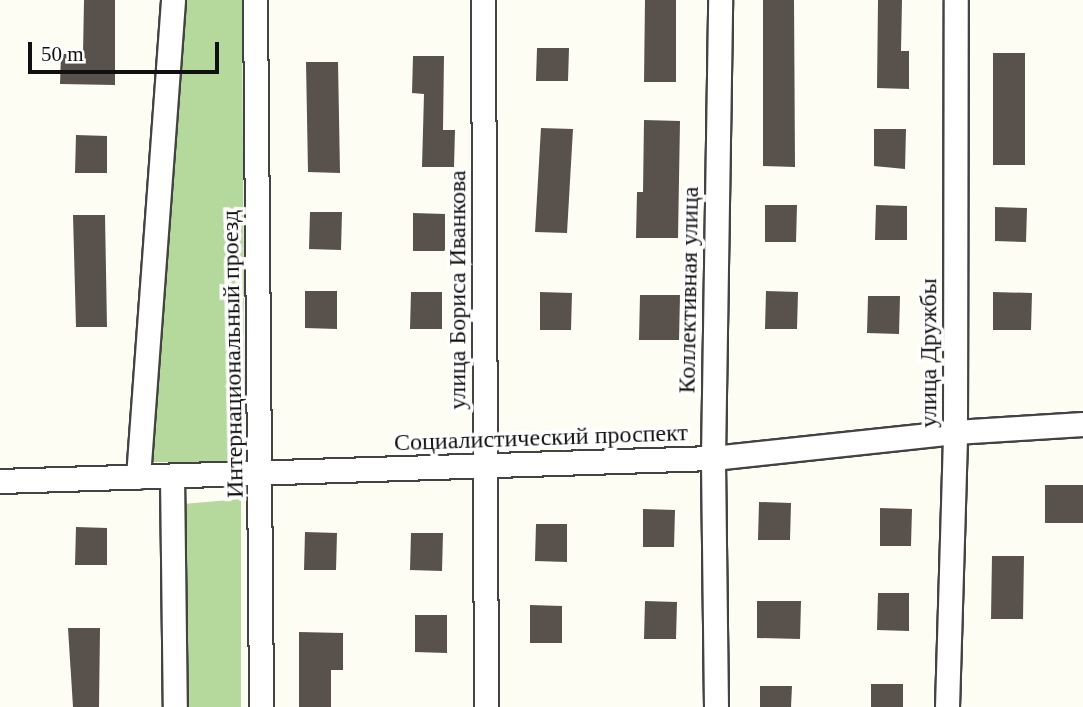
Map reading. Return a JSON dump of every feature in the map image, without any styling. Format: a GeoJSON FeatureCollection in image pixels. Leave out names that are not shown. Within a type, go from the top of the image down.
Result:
{"type":"FeatureCollection","features":[{"type":"Feature","properties":{"kind":"street"},"geometry":{"type":"LineString","coordinates":[[138,477],[173,0]]}},
{"type":"Feature","properties":{"kind":"street","name":"Интернациональный проезд"},"geometry":{"type":"LineString","coordinates":[[255,0],[261,707]]}},
{"type":"Feature","properties":{"kind":"street","name":"улица Бориса Иванкова"},"geometry":{"type":"LineString","coordinates":[[483,0],[486,707]]}},
{"type":"Feature","properties":{"kind":"street","name":"Коллективная улица"},"geometry":{"type":"LineString","coordinates":[[716,707],[713,458],[720,0]]}},
{"type":"Feature","properties":{"kind":"street","name":"улица Дружбы"},"geometry":{"type":"LineString","coordinates":[[947,707],[955,432],[956,0]]}},
{"type":"Feature","properties":{"kind":"street","name":"Социалистический проспект"},"geometry":{"type":"LineString","coordinates":[[0,481],[260,476],[713,458],[955,432],[1083,424]]}},
{"type":"Feature","properties":{"kind":"street"},"geometry":{"type":"LineString","coordinates":[[172,476],[175,707]]}},
{"type":"Feature","properties":{"kind":"green space"},"geometry":{"type":"Polygon","coordinates":[[[186,0],[242,0],[245,462],[151,462],[186,0]]]}},
{"type":"Feature","properties":{"kind":"green space"},"geometry":{"type":"Polygon","coordinates":[[[241,499],[241,707],[189,707],[183,504],[241,499]]]}},
{"type":"Feature","properties":{"kind":"building"},"geometry":{"type":"Polygon","coordinates":[[[84,0],[115,0],[115,85],[60,84],[61,54],[83,54],[84,0]]]}},
{"type":"Feature","properties":{"kind":"building"},"geometry":{"type":"Polygon","coordinates":[[[645,0],[676,0],[676,82],[644,82],[645,0]]]}},
{"type":"Feature","properties":{"kind":"building"},"geometry":{"type":"Polygon","coordinates":[[[763,0],[794,0],[795,167],[763,166],[763,0]]]}},
{"type":"Feature","properties":{"kind":"building"},"geometry":{"type":"Polygon","coordinates":[[[878,0],[902,0],[901,51],[909,51],[909,89],[877,88],[878,0]]]}},
{"type":"Feature","properties":{"kind":"building"},"geometry":{"type":"Polygon","coordinates":[[[537,48],[569,48],[568,81],[536,81],[537,48]]]}},
{"type":"Feature","properties":{"kind":"building"},"geometry":{"type":"Polygon","coordinates":[[[993,53],[1025,53],[1025,165],[993,165],[993,53]]]}},
{"type":"Feature","properties":{"kind":"building"},"geometry":{"type":"Polygon","coordinates":[[[413,56],[444,56],[443,130],[455,130],[454,167],[422,167],[424,94],[412,93],[413,56]]]}},
{"type":"Feature","properties":{"kind":"building"},"geometry":{"type":"Polygon","coordinates":[[[306,62],[338,62],[340,173],[308,172],[306,62]]]}},
{"type":"Feature","properties":{"kind":"building"},"geometry":{"type":"Polygon","coordinates":[[[644,120],[680,121],[678,238],[636,238],[637,192],[643,192],[644,120]]]}},
{"type":"Feature","properties":{"kind":"building"},"geometry":{"type":"Polygon","coordinates":[[[541,128],[573,129],[567,233],[535,232],[541,128]]]}},
{"type":"Feature","properties":{"kind":"building"},"geometry":{"type":"Polygon","coordinates":[[[874,129],[906,129],[905,169],[874,166],[874,129]]]}},
{"type":"Feature","properties":{"kind":"building"},"geometry":{"type":"Polygon","coordinates":[[[76,135],[107,136],[107,173],[75,173],[76,135]]]}},
{"type":"Feature","properties":{"kind":"building"},"geometry":{"type":"Polygon","coordinates":[[[765,205],[797,205],[796,242],[765,242],[765,205]]]}},
{"type":"Feature","properties":{"kind":"building"},"geometry":{"type":"Polygon","coordinates":[[[876,205],[907,206],[907,240],[875,240],[876,205]]]}},
{"type":"Feature","properties":{"kind":"building"},"geometry":{"type":"Polygon","coordinates":[[[995,207],[1027,208],[1026,242],[995,241],[995,207]]]}},
{"type":"Feature","properties":{"kind":"building"},"geometry":{"type":"Polygon","coordinates":[[[310,212],[342,212],[341,250],[309,249],[310,212]]]}},
{"type":"Feature","properties":{"kind":"building"},"geometry":{"type":"Polygon","coordinates":[[[413,213],[445,214],[445,251],[413,251],[413,213]]]}},
{"type":"Feature","properties":{"kind":"building"},"geometry":{"type":"Polygon","coordinates":[[[73,215],[105,215],[107,327],[76,327],[73,215]]]}},
{"type":"Feature","properties":{"kind":"building"},"geometry":{"type":"Polygon","coordinates":[[[305,291],[337,291],[337,329],[305,328],[305,291]]]}},
{"type":"Feature","properties":{"kind":"building"},"geometry":{"type":"Polygon","coordinates":[[[766,291],[798,292],[797,329],[765,329],[766,291]]]}},
{"type":"Feature","properties":{"kind":"building"},"geometry":{"type":"Polygon","coordinates":[[[411,292],[442,292],[442,329],[410,329],[411,292]]]}},
{"type":"Feature","properties":{"kind":"building"},"geometry":{"type":"Polygon","coordinates":[[[540,292],[572,293],[571,330],[540,330],[540,292]]]}},
{"type":"Feature","properties":{"kind":"building"},"geometry":{"type":"Polygon","coordinates":[[[993,292],[1032,293],[1031,330],[993,330],[993,292]]]}},
{"type":"Feature","properties":{"kind":"building"},"geometry":{"type":"Polygon","coordinates":[[[640,295],[680,295],[679,340],[639,340],[640,295]]]}},
{"type":"Feature","properties":{"kind":"building"},"geometry":{"type":"Polygon","coordinates":[[[868,296],[900,296],[899,334],[867,333],[868,296]]]}},
{"type":"Feature","properties":{"kind":"building"},"geometry":{"type":"Polygon","coordinates":[[[1045,485],[1083,485],[1083,523],[1045,523],[1045,485]]]}},
{"type":"Feature","properties":{"kind":"building"},"geometry":{"type":"Polygon","coordinates":[[[759,502],[791,503],[790,540],[758,540],[759,502]]]}},
{"type":"Feature","properties":{"kind":"building"},"geometry":{"type":"Polygon","coordinates":[[[880,508],[912,509],[911,546],[880,546],[880,508]]]}},
{"type":"Feature","properties":{"kind":"building"},"geometry":{"type":"Polygon","coordinates":[[[643,509],[675,510],[674,547],[643,547],[643,509]]]}},
{"type":"Feature","properties":{"kind":"building"},"geometry":{"type":"Polygon","coordinates":[[[536,524],[567,524],[567,562],[535,561],[536,524]]]}},
{"type":"Feature","properties":{"kind":"building"},"geometry":{"type":"Polygon","coordinates":[[[76,527],[107,528],[107,565],[75,565],[76,527]]]}},
{"type":"Feature","properties":{"kind":"building"},"geometry":{"type":"Polygon","coordinates":[[[305,532],[337,533],[336,570],[304,570],[305,532]]]}},
{"type":"Feature","properties":{"kind":"building"},"geometry":{"type":"Polygon","coordinates":[[[411,533],[443,533],[442,571],[410,570],[411,533]]]}},
{"type":"Feature","properties":{"kind":"building"},"geometry":{"type":"Polygon","coordinates":[[[992,556],[1024,556],[1023,619],[991,619],[992,556]]]}},
{"type":"Feature","properties":{"kind":"building"},"geometry":{"type":"Polygon","coordinates":[[[878,593],[909,593],[909,631],[877,630],[878,593]]]}},
{"type":"Feature","properties":{"kind":"building"},"geometry":{"type":"Polygon","coordinates":[[[645,601],[677,602],[676,639],[644,639],[645,601]]]}},
{"type":"Feature","properties":{"kind":"building"},"geometry":{"type":"Polygon","coordinates":[[[757,601],[801,601],[800,639],[757,638],[757,601]]]}},
{"type":"Feature","properties":{"kind":"building"},"geometry":{"type":"Polygon","coordinates":[[[530,605],[562,606],[562,643],[530,643],[530,605]]]}},
{"type":"Feature","properties":{"kind":"building"},"geometry":{"type":"Polygon","coordinates":[[[415,615],[447,615],[447,653],[415,652],[415,615]]]}},
{"type":"Feature","properties":{"kind":"building"},"geometry":{"type":"Polygon","coordinates":[[[68,628],[100,628],[99,707],[73,707],[68,628]]]}},
{"type":"Feature","properties":{"kind":"building"},"geometry":{"type":"Polygon","coordinates":[[[299,632],[343,633],[343,670],[331,670],[331,707],[299,707],[299,632]]]}},
{"type":"Feature","properties":{"kind":"building"},"geometry":{"type":"Polygon","coordinates":[[[871,684],[903,684],[903,707],[871,707],[871,684]]]}},
{"type":"Feature","properties":{"kind":"building"},"geometry":{"type":"Polygon","coordinates":[[[760,686],[792,686],[791,707],[760,707],[760,686]]]}}]}
